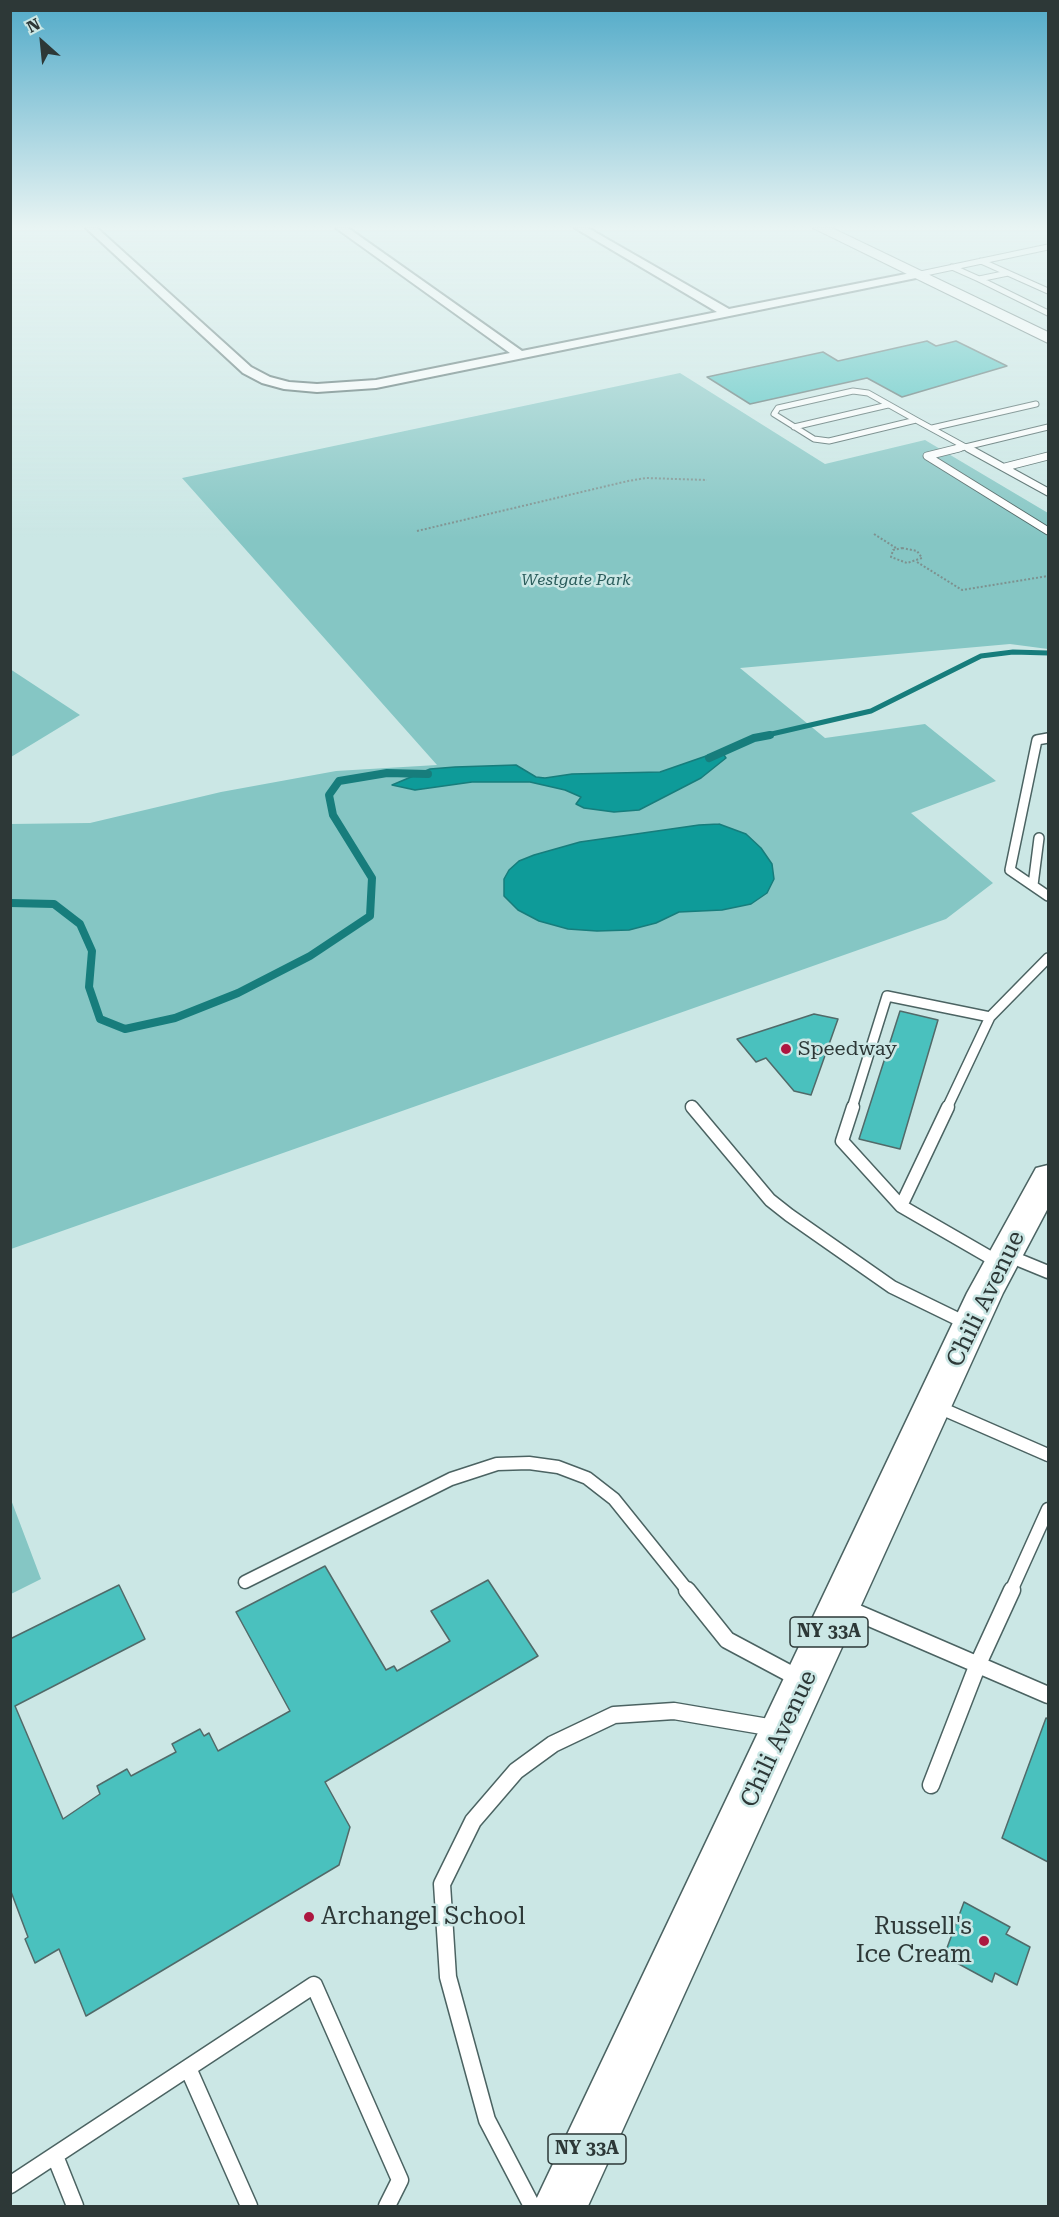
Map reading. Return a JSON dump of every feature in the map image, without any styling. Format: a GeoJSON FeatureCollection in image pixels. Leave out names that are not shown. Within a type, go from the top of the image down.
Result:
{"type":"FeatureCollection","features":[{"type":"Feature","properties":{"kind":"main road"},"geometry":{"type":"LineString","coordinates":[[1034,331],[1048,338]]}},
{"type":"Feature","properties":{"kind":"main road","name":"Chili Avenue"},"geometry":{"type":"LineString","coordinates":[[560,2206],[971,1326],[1048,1177]]}},
{"type":"Feature","properties":{"kind":"street"},"geometry":{"type":"LineString","coordinates":[[205,331],[247,370],[267,380],[288,386],[348,387],[636,331]]}},
{"type":"Feature","properties":{"kind":"street"},"geometry":{"type":"LineString","coordinates":[[487,331],[520,355]]}},
{"type":"Feature","properties":{"kind":"lane"},"geometry":{"type":"LineString","coordinates":[[916,420],[829,441],[814,439],[774,414],[778,408],[853,392],[868,393],[1048,492]]}},
{"type":"Feature","properties":{"kind":"lane"},"geometry":{"type":"LineString","coordinates":[[932,428],[1036,404]]}},
{"type":"Feature","properties":{"kind":"lane"},"geometry":{"type":"LineString","coordinates":[[794,427],[888,405]]}},
{"type":"Feature","properties":{"kind":"lane"},"geometry":{"type":"LineString","coordinates":[[1048,427],[927,456],[1048,531]]}},
{"type":"Feature","properties":{"kind":"lane"},"geometry":{"type":"LineString","coordinates":[[1005,468],[1048,456]]}},
{"type":"Feature","properties":{"kind":"lane"},"geometry":{"type":"LineString","coordinates":[[1048,738],[1037,740],[1010,870],[1048,896]]}},
{"type":"Feature","properties":{"kind":"lane"},"geometry":{"type":"LineString","coordinates":[[1032,885],[1039,838]]}},
{"type":"Feature","properties":{"kind":"lane"},"geometry":{"type":"LineString","coordinates":[[901,1206],[990,1017],[1048,958]]}},
{"type":"Feature","properties":{"kind":"lane"},"geometry":{"type":"LineString","coordinates":[[990,1017],[887,996],[842,1141],[901,1206],[1004,1259],[1048,1272]]}},
{"type":"Feature","properties":{"kind":"lane"},"geometry":{"type":"LineString","coordinates":[[692,1106],[770,1200],[789,1215],[892,1287],[971,1326]]}},
{"type":"Feature","properties":{"kind":"lane"},"geometry":{"type":"LineString","coordinates":[[934,1405],[1048,1455]]}},
{"type":"Feature","properties":{"kind":"lane"},"geometry":{"type":"LineString","coordinates":[[244,1582],[451,1479],[497,1464],[529,1462],[558,1467],[587,1478],[614,1499],[727,1640],[805,1682]]}},
{"type":"Feature","properties":{"kind":"lane"},"geometry":{"type":"LineString","coordinates":[[931,1785],[978,1664],[1048,1509]]}},
{"type":"Feature","properties":{"kind":"lane"},"geometry":{"type":"LineString","coordinates":[[841,1606],[1048,1695]]}},
{"type":"Feature","properties":{"kind":"lane"},"geometry":{"type":"LineString","coordinates":[[532,2206],[487,2120],[448,1977],[442,1884],[473,1821],[516,1771],[553,1744],[614,1715],[674,1711],[783,1729]]}},
{"type":"Feature","properties":{"kind":"lane"},"geometry":{"type":"LineString","coordinates":[[10,2185],[314,1985],[400,2180],[387,2206]]}},
{"type":"Feature","properties":{"kind":"lane"},"geometry":{"type":"LineString","coordinates":[[188,2068],[249,2206]]}},
{"type":"Feature","properties":{"kind":"lane"},"geometry":{"type":"LineString","coordinates":[[55,2156],[75,2206]]}},
{"type":"Feature","properties":{"kind":"path"},"geometry":{"type":"LineString","coordinates":[[417,531],[628,481],[646,478],[707,480]]}},
{"type":"Feature","properties":{"kind":"path"},"geometry":{"type":"LineString","coordinates":[[874,534],[897,549]]}},
{"type":"Feature","properties":{"kind":"path"},"geometry":{"type":"LineString","coordinates":[[907,548],[921,553],[922,558],[917,562],[907,563],[893,559],[890,554],[897,549],[907,548]]}},
{"type":"Feature","properties":{"kind":"path"},"geometry":{"type":"LineString","coordinates":[[917,562],[962,590],[1048,576]]}},
{"type":"Feature","properties":{"kind":"path"},"geometry":{"type":"LineString","coordinates":[[945,589],[953,586]]}},
{"type":"Feature","properties":{"kind":"green space","name":"Westgate Park"},"geometry":{"type":"Polygon","coordinates":[[[680,373],[825,464],[925,440],[1048,513],[1048,649],[1010,644],[740,668],[825,738],[925,724],[996,781],[911,813],[993,883],[946,919],[11,1249],[10,824],[90,823],[221,792],[336,771],[437,765],[182,478],[680,373]]]}},
{"type":"Feature","properties":{"kind":"green space"},"geometry":{"type":"Polygon","coordinates":[[[10,669],[80,715],[11,757],[10,757],[10,669]]]}},
{"type":"Feature","properties":{"kind":"green space"},"geometry":{"type":"Polygon","coordinates":[[[10,1497],[41,1579],[11,1594],[10,1594],[10,1497]]]}},
{"type":"Feature","properties":{"kind":"shaded area"},"geometry":{"type":"Polygon","coordinates":[[[709,755],[724,755],[726,758],[701,778],[639,810],[614,812],[584,808],[576,804],[581,797],[565,790],[530,782],[472,782],[415,790],[392,785],[430,769],[516,765],[536,777],[545,778],[572,774],[660,772],[709,755]]]}},
{"type":"Feature","properties":{"kind":"shaded area"},"geometry":{"type":"Polygon","coordinates":[[[719,824],[746,834],[761,848],[772,864],[774,879],[767,893],[751,904],[722,910],[679,912],[656,923],[629,930],[597,931],[568,929],[539,921],[518,910],[504,896],[504,879],[509,870],[519,861],[534,855],[580,842],[719,824]]]}},
{"type":"Feature","properties":{"kind":"building"},"geometry":{"type":"Polygon","coordinates":[[[927,341],[936,346],[956,341],[1007,366],[902,397],[867,378],[750,404],[707,377],[823,352],[838,361],[927,341]]]}},
{"type":"Feature","properties":{"kind":"building"},"geometry":{"type":"Polygon","coordinates":[[[900,1011],[938,1020],[900,1149],[859,1139],[900,1011]]]}},
{"type":"Feature","properties":{"kind":"building","name":"Speedway"},"geometry":{"type":"Polygon","coordinates":[[[814,1014],[838,1019],[811,1095],[794,1091],[766,1058],[756,1062],[737,1039],[814,1014]]]}},
{"type":"Feature","properties":{"kind":"building"},"geometry":{"type":"Polygon","coordinates":[[[325,1566],[386,1670],[394,1666],[397,1671],[450,1641],[431,1611],[488,1580],[538,1656],[325,1782],[350,1827],[339,1865],[86,2016],[59,1949],[35,1963],[10,1889],[10,1639],[119,1585],[145,1639],[15,1706],[63,1819],[100,1794],[97,1786],[127,1769],[131,1776],[176,1752],[172,1744],[200,1729],[204,1736],[209,1733],[218,1751],[290,1711],[236,1612],[325,1566]]]}},
{"type":"Feature","properties":{"kind":"building"},"geometry":{"type":"Polygon","coordinates":[[[1046,1718],[1048,1719],[1048,1862],[1002,1838],[1046,1718]]]}},
{"type":"Feature","properties":{"kind":"building","name":"Russell's Ice Cream"},"geometry":{"type":"Polygon","coordinates":[[[964,1902],[1010,1927],[1006,1934],[1030,1947],[1017,1985],[995,1973],[992,1982],[944,1956],[964,1902]]]}},
{"type":"Feature","properties":{"kind":"waterway"},"geometry":{"type":"LineString","coordinates":[[763,736],[871,711],[981,656],[1013,652],[1048,653]]}},
{"type":"Feature","properties":{"kind":"waterway"},"geometry":{"type":"LineString","coordinates":[[709,758],[754,738],[770,735]]}},
{"type":"Feature","properties":{"kind":"waterway"},"geometry":{"type":"LineString","coordinates":[[10,903],[54,904],[80,924],[92,951],[89,987],[100,1019],[125,1029],[175,1018],[238,993],[310,956],[370,916],[372,878],[333,815],[329,795],[339,781],[387,773],[428,774]]}},
{"type":"Feature","properties":{"kind":"place","name":"Speedway"},"geometry":{"type":"Point","coordinates":[786,1049]}},
{"type":"Feature","properties":{"kind":"place","name":"Archangel School"},"geometry":{"type":"Point","coordinates":[309,1917]}},
{"type":"Feature","properties":{"kind":"place","name":"Russell's Ice Cream"},"geometry":{"type":"Point","coordinates":[984,1941]}}]}
